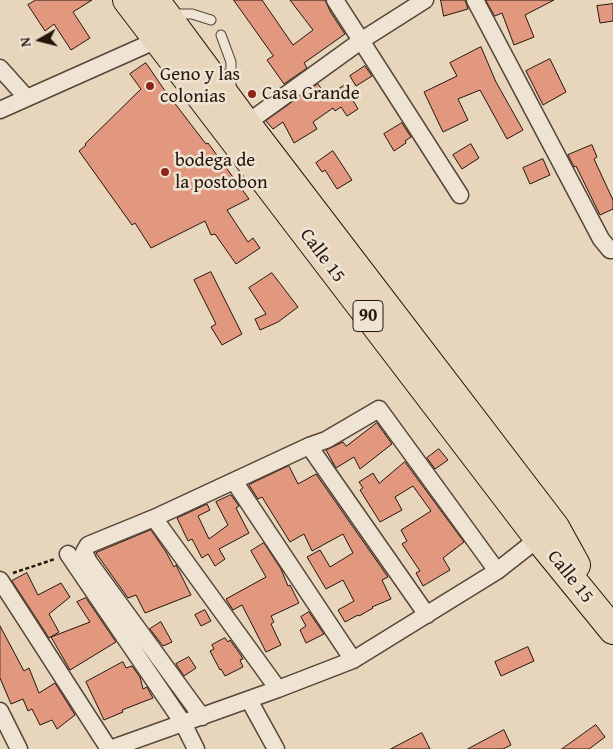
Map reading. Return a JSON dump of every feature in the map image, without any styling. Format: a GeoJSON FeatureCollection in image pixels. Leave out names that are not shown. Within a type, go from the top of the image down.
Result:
{"type":"FeatureCollection","features":[{"type":"Feature","properties":{"kind":"highway","name":"Calle 15"},"geometry":{"type":"LineString","coordinates":[[127,0],[157,40],[229,116]]}},
{"type":"Feature","properties":{"kind":"highway","name":"Calle 15"},"geometry":{"type":"LineString","coordinates":[[160,7],[229,116],[547,532],[613,629]]}},
{"type":"Feature","properties":{"kind":"street"},"geometry":{"type":"LineString","coordinates":[[335,0],[460,195]]}},
{"type":"Feature","properties":{"kind":"street"},"geometry":{"type":"LineString","coordinates":[[229,116],[362,40],[425,0]]}},
{"type":"Feature","properties":{"kind":"street"},"geometry":{"type":"LineString","coordinates":[[475,0],[601,239],[610,250],[613,250]]}},
{"type":"Feature","properties":{"kind":"street"},"geometry":{"type":"LineString","coordinates":[[0,110],[157,40]]}},
{"type":"Feature","properties":{"kind":"street"},"geometry":{"type":"LineString","coordinates":[[0,68],[26,98]]}},
{"type":"Feature","properties":{"kind":"street"},"geometry":{"type":"LineString","coordinates":[[202,717],[89,562],[84,552],[88,545],[154,518],[308,446],[326,440],[379,409],[497,570]]}},
{"type":"Feature","properties":{"kind":"street"},"geometry":{"type":"LineString","coordinates":[[308,446],[427,614]]}},
{"type":"Feature","properties":{"kind":"street"},"geometry":{"type":"LineString","coordinates":[[234,480],[353,660]]}},
{"type":"Feature","properties":{"kind":"street"},"geometry":{"type":"LineString","coordinates":[[154,518],[278,689]]}},
{"type":"Feature","properties":{"kind":"street"},"geometry":{"type":"LineString","coordinates":[[4,577],[109,749],[249,700],[353,660],[497,570],[547,532]]}},
{"type":"Feature","properties":{"kind":"street"},"geometry":{"type":"LineString","coordinates":[[68,554],[183,723],[192,747]]}},
{"type":"Feature","properties":{"kind":"street"},"geometry":{"type":"LineString","coordinates":[[249,700],[276,749]]}},
{"type":"Feature","properties":{"kind":"street"},"geometry":{"type":"LineString","coordinates":[[0,711],[19,749]]}},
{"type":"Feature","properties":{"kind":"lane"},"geometry":{"type":"LineString","coordinates":[[160,7],[211,20]]}},
{"type":"Feature","properties":{"kind":"lane"},"geometry":{"type":"LineString","coordinates":[[221,35],[232,62],[229,116]]}},
{"type":"Feature","properties":{"kind":"path"},"geometry":{"type":"LineString","coordinates":[[4,577],[68,554]]}},
{"type":"Feature","properties":{"kind":"building"},"geometry":{"type":"Polygon","coordinates":[[[36,0],[92,0],[73,12],[90,38],[71,50],[54,24],[45,31],[28,5],[36,0]]]}},
{"type":"Feature","properties":{"kind":"building"},"geometry":{"type":"Polygon","coordinates":[[[234,0],[262,0],[293,45],[313,30],[290,0],[325,0],[345,34],[304,63],[307,68],[284,84],[267,60],[273,56],[234,0]]]}},
{"type":"Feature","properties":{"kind":"building"},"geometry":{"type":"Polygon","coordinates":[[[441,0],[465,0],[468,9],[444,16],[441,0]]]}},
{"type":"Feature","properties":{"kind":"building"},"geometry":{"type":"Polygon","coordinates":[[[486,0],[554,0],[525,15],[534,37],[514,45],[502,13],[495,16],[486,0]]]}},
{"type":"Feature","properties":{"kind":"building"},"geometry":{"type":"Polygon","coordinates":[[[613,4],[613,21],[600,23],[597,6],[613,4]]]}},
{"type":"Feature","properties":{"kind":"building"},"geometry":{"type":"Polygon","coordinates":[[[481,47],[496,82],[523,130],[507,139],[480,90],[458,99],[468,120],[443,132],[424,92],[457,76],[450,63],[481,47]]]}},
{"type":"Feature","properties":{"kind":"building"},"geometry":{"type":"Polygon","coordinates":[[[550,59],[566,92],[543,105],[526,71],[550,59]]]}},
{"type":"Feature","properties":{"kind":"building","name":"bodega de la postobon"},"geometry":{"type":"Polygon","coordinates":[[[146,63],[163,88],[206,144],[208,143],[249,199],[227,210],[248,242],[253,238],[260,248],[236,264],[215,234],[211,235],[205,221],[151,248],[135,223],[132,225],[79,151],[141,89],[130,74],[146,63]]]}},
{"type":"Feature","properties":{"kind":"building"},"geometry":{"type":"Polygon","coordinates":[[[365,66],[372,76],[356,86],[350,76],[365,66]]]}},
{"type":"Feature","properties":{"kind":"building"},"geometry":{"type":"Polygon","coordinates":[[[318,84],[327,97],[344,85],[358,109],[347,116],[341,107],[335,111],[333,108],[313,122],[317,129],[294,143],[283,122],[273,129],[266,121],[318,84]]]}},
{"type":"Feature","properties":{"kind":"building"},"geometry":{"type":"Polygon","coordinates":[[[402,123],[411,137],[394,151],[384,134],[402,123]]]}},
{"type":"Feature","properties":{"kind":"building"},"geometry":{"type":"Polygon","coordinates":[[[471,144],[479,158],[462,169],[453,155],[471,144]]]}},
{"type":"Feature","properties":{"kind":"building"},"geometry":{"type":"Polygon","coordinates":[[[592,145],[597,157],[594,159],[613,200],[613,209],[600,215],[576,166],[574,167],[568,155],[592,145]]]}},
{"type":"Feature","properties":{"kind":"building"},"geometry":{"type":"Polygon","coordinates":[[[333,151],[352,180],[337,189],[325,170],[322,172],[316,163],[333,151]]]}},
{"type":"Feature","properties":{"kind":"building"},"geometry":{"type":"Polygon","coordinates":[[[543,159],[550,175],[530,184],[523,168],[543,159]]]}},
{"type":"Feature","properties":{"kind":"building"},"geometry":{"type":"Polygon","coordinates":[[[211,272],[242,334],[222,345],[211,327],[216,324],[194,280],[211,272]]]}},
{"type":"Feature","properties":{"kind":"building"},"geometry":{"type":"Polygon","coordinates":[[[272,273],[298,307],[278,322],[260,330],[255,319],[266,314],[249,288],[272,273]]]}},
{"type":"Feature","properties":{"kind":"building"},"geometry":{"type":"Polygon","coordinates":[[[377,423],[392,444],[360,469],[354,457],[336,468],[326,450],[343,442],[346,446],[377,423]]]}},
{"type":"Feature","properties":{"kind":"building"},"geometry":{"type":"Polygon","coordinates":[[[439,449],[448,460],[435,469],[427,458],[439,449]]]}},
{"type":"Feature","properties":{"kind":"building"},"geometry":{"type":"Polygon","coordinates":[[[405,462],[464,542],[443,558],[450,570],[423,586],[416,573],[420,571],[402,544],[407,541],[401,530],[431,511],[413,486],[395,497],[402,510],[380,522],[360,490],[363,488],[359,482],[373,473],[379,483],[405,462]]]}},
{"type":"Feature","properties":{"kind":"building"},"geometry":{"type":"Polygon","coordinates":[[[289,466],[298,484],[316,474],[388,577],[382,580],[391,599],[345,622],[338,610],[354,601],[343,580],[326,589],[307,557],[320,550],[330,567],[353,553],[343,534],[312,551],[304,534],[290,542],[262,497],[258,499],[249,485],[289,466]]]}},
{"type":"Feature","properties":{"kind":"building"},"geometry":{"type":"Polygon","coordinates":[[[231,495],[239,506],[236,508],[249,533],[219,549],[225,559],[215,566],[208,554],[202,558],[192,539],[188,541],[177,518],[207,504],[210,510],[198,516],[209,539],[228,525],[216,502],[231,495]]]}},
{"type":"Feature","properties":{"kind":"building"},"geometry":{"type":"Polygon","coordinates":[[[151,530],[174,567],[176,565],[191,595],[145,613],[136,595],[128,598],[96,553],[151,530]]]}},
{"type":"Feature","properties":{"kind":"building"},"geometry":{"type":"Polygon","coordinates":[[[264,543],[281,569],[288,586],[290,585],[299,603],[271,616],[274,622],[271,624],[281,645],[266,652],[242,605],[233,610],[226,599],[266,577],[251,551],[264,543]]]}},
{"type":"Feature","properties":{"kind":"building"},"geometry":{"type":"Polygon","coordinates":[[[27,573],[38,595],[61,583],[70,597],[49,614],[59,632],[49,638],[12,581],[27,573]]]}},
{"type":"Feature","properties":{"kind":"building"},"geometry":{"type":"Polygon","coordinates":[[[86,598],[116,642],[70,670],[51,637],[90,622],[77,602],[86,598]]]}},
{"type":"Feature","properties":{"kind":"building"},"geometry":{"type":"Polygon","coordinates":[[[205,610],[211,621],[201,626],[195,615],[205,610]]]}},
{"type":"Feature","properties":{"kind":"building"},"geometry":{"type":"Polygon","coordinates":[[[309,612],[324,634],[306,643],[300,630],[306,626],[301,617],[309,612]]]}},
{"type":"Feature","properties":{"kind":"building"},"geometry":{"type":"Polygon","coordinates":[[[161,622],[172,642],[163,646],[150,629],[161,622]]]}},
{"type":"Feature","properties":{"kind":"building"},"geometry":{"type":"Polygon","coordinates":[[[0,626],[24,671],[29,668],[39,693],[55,683],[75,715],[57,729],[52,720],[40,725],[32,709],[28,711],[23,699],[11,704],[0,678],[0,626]]]}},
{"type":"Feature","properties":{"kind":"building"},"geometry":{"type":"Polygon","coordinates":[[[225,638],[228,642],[230,640],[240,654],[243,659],[240,660],[243,667],[225,676],[210,651],[214,649],[212,645],[225,638]]]}},
{"type":"Feature","properties":{"kind":"building"},"geometry":{"type":"Polygon","coordinates":[[[528,647],[534,661],[501,676],[495,662],[528,647]]]}},
{"type":"Feature","properties":{"kind":"building"},"geometry":{"type":"Polygon","coordinates":[[[189,657],[196,668],[184,676],[176,664],[189,657]]]}},
{"type":"Feature","properties":{"kind":"building"},"geometry":{"type":"Polygon","coordinates":[[[123,662],[126,668],[132,666],[140,677],[143,689],[147,687],[153,698],[122,710],[123,712],[104,720],[86,682],[123,662]]]}},
{"type":"Feature","properties":{"kind":"building"},"geometry":{"type":"Polygon","coordinates":[[[596,725],[605,737],[589,749],[562,749],[596,725]]]}},
{"type":"Feature","properties":{"kind":"building"},"geometry":{"type":"Polygon","coordinates":[[[504,730],[511,745],[503,749],[468,749],[504,730]]]}},
{"type":"Feature","properties":{"kind":"building"},"geometry":{"type":"Polygon","coordinates":[[[422,733],[430,749],[391,749],[422,733]]]}},
{"type":"Feature","properties":{"kind":"place","name":"Geno y las colonias"},"geometry":{"type":"Point","coordinates":[150,86]}},
{"type":"Feature","properties":{"kind":"place","name":"Casa Grande"},"geometry":{"type":"Point","coordinates":[252,94]}},
{"type":"Feature","properties":{"kind":"place","name":"bodega de la postobon"},"geometry":{"type":"Point","coordinates":[165,172]}}]}
